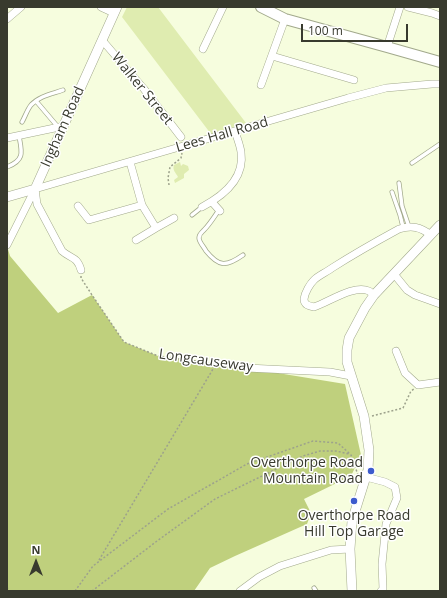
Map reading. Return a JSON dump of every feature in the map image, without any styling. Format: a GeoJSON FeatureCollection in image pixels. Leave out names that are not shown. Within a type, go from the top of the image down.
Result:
{"type":"FeatureCollection","features":[{"type":"Feature","properties":{"kind":"main road"},"geometry":{"type":"LineString","coordinates":[[261,7],[285,19],[387,46],[440,62]]}},
{"type":"Feature","properties":{"kind":"street"},"geometry":{"type":"LineString","coordinates":[[7,19],[21,7]]}},
{"type":"Feature","properties":{"kind":"street"},"geometry":{"type":"LineString","coordinates":[[101,7],[116,10]]}},
{"type":"Feature","properties":{"kind":"street"},"geometry":{"type":"LineString","coordinates":[[203,49],[223,7]]}},
{"type":"Feature","properties":{"kind":"street"},"geometry":{"type":"LineString","coordinates":[[387,46],[400,7]]}},
{"type":"Feature","properties":{"kind":"street"},"geometry":{"type":"LineString","coordinates":[[408,7],[440,16]]}},
{"type":"Feature","properties":{"kind":"street","name":"Ingham Road"},"geometry":{"type":"LineString","coordinates":[[7,245],[35,189],[61,126],[116,10]]}},
{"type":"Feature","properties":{"kind":"street"},"geometry":{"type":"LineString","coordinates":[[262,85],[285,19]]}},
{"type":"Feature","properties":{"kind":"street","name":"Walker Street"},"geometry":{"type":"LineString","coordinates":[[102,40],[144,89],[181,137]]}},
{"type":"Feature","properties":{"kind":"street"},"geometry":{"type":"LineString","coordinates":[[272,56],[354,80]]}},
{"type":"Feature","properties":{"kind":"street","name":"Lees Hall Road"},"geometry":{"type":"LineString","coordinates":[[7,197],[386,88],[440,84]]}},
{"type":"Feature","properties":{"kind":"street"},"geometry":{"type":"LineString","coordinates":[[7,138],[61,126]]}},
{"type":"Feature","properties":{"kind":"street"},"geometry":{"type":"LineString","coordinates":[[202,207],[212,202],[232,185],[238,176],[241,165],[241,153],[235,131]]}},
{"type":"Feature","properties":{"kind":"street"},"geometry":{"type":"LineString","coordinates":[[130,162],[142,205],[156,228]]}},
{"type":"Feature","properties":{"kind":"street"},"geometry":{"type":"LineString","coordinates":[[35,189],[38,204],[43,216],[62,251],[73,257],[80,265],[81,270]]}},
{"type":"Feature","properties":{"kind":"street"},"geometry":{"type":"LineString","coordinates":[[212,202],[220,211]]}},
{"type":"Feature","properties":{"kind":"street"},"geometry":{"type":"LineString","coordinates":[[78,206],[89,220],[142,205]]}},
{"type":"Feature","properties":{"kind":"street"},"geometry":{"type":"LineString","coordinates":[[136,240],[174,218]]}},
{"type":"Feature","properties":{"kind":"street"},"geometry":{"type":"LineString","coordinates":[[352,591],[350,549],[352,521],[368,470],[369,450],[364,416],[347,362],[349,338],[365,308],[374,295],[440,225]]}},
{"type":"Feature","properties":{"kind":"street"},"geometry":{"type":"LineString","coordinates":[[374,295],[368,291],[349,291],[314,307],[305,304],[304,301],[309,286],[315,279],[399,229],[406,227],[420,228],[431,235]]}},
{"type":"Feature","properties":{"kind":"street"},"geometry":{"type":"LineString","coordinates":[[394,274],[402,284],[415,295],[440,304]]}},
{"type":"Feature","properties":{"kind":"street"},"geometry":{"type":"LineString","coordinates":[[396,351],[405,373],[418,385],[440,382]]}},
{"type":"Feature","properties":{"kind":"street","name":"Longcauseway"},"geometry":{"type":"LineString","coordinates":[[247,368],[330,372],[351,376]]}},
{"type":"Feature","properties":{"kind":"street"},"geometry":{"type":"LineString","coordinates":[[366,477],[385,482],[395,487],[397,498],[386,524],[382,564],[383,589],[381,591]]}},
{"type":"Feature","properties":{"kind":"street"},"geometry":{"type":"LineString","coordinates":[[240,591],[259,577],[280,566],[331,550],[350,549]]}},
{"type":"Feature","properties":{"kind":"lane"},"geometry":{"type":"LineString","coordinates":[[22,122],[31,106],[36,101],[43,96],[63,90]]}},
{"type":"Feature","properties":{"kind":"lane"},"geometry":{"type":"LineString","coordinates":[[36,101],[61,126]]}},
{"type":"Feature","properties":{"kind":"lane"},"geometry":{"type":"LineString","coordinates":[[7,167],[14,164],[20,158],[22,153],[19,135]]}},
{"type":"Feature","properties":{"kind":"lane"},"geometry":{"type":"LineString","coordinates":[[412,163],[440,144]]}},
{"type":"Feature","properties":{"kind":"lane"},"geometry":{"type":"LineString","coordinates":[[399,184],[406,227]]}},
{"type":"Feature","properties":{"kind":"lane"},"geometry":{"type":"LineString","coordinates":[[392,192],[406,227]]}},
{"type":"Feature","properties":{"kind":"lane"},"geometry":{"type":"LineString","coordinates":[[192,215],[202,207]]}},
{"type":"Feature","properties":{"kind":"lane"},"geometry":{"type":"LineString","coordinates":[[220,211],[200,235],[200,242],[216,261],[221,263],[234,262],[243,255]]}},
{"type":"Feature","properties":{"kind":"path"},"geometry":{"type":"LineString","coordinates":[[169,185],[168,178],[170,166],[182,157],[180,147]]}},
{"type":"Feature","properties":{"kind":"path","name":"Longcauseway"},"geometry":{"type":"LineString","coordinates":[[81,270],[81,278],[124,342],[158,356],[247,368]]}},
{"type":"Feature","properties":{"kind":"path"},"geometry":{"type":"LineString","coordinates":[[98,562],[216,364]]}},
{"type":"Feature","properties":{"kind":"path"},"geometry":{"type":"LineString","coordinates":[[364,416],[372,416],[403,408],[411,392],[418,385]]}},
{"type":"Feature","properties":{"kind":"path"},"geometry":{"type":"LineString","coordinates":[[75,591],[93,566],[168,509],[247,464],[314,441],[338,442],[350,455],[363,486]]}},
{"type":"Feature","properties":{"kind":"path"},"geometry":{"type":"LineString","coordinates":[[92,591],[215,499],[302,456],[320,451],[336,451],[350,455]]}},
{"type":"Feature","properties":{"kind":"path"},"geometry":{"type":"LineString","coordinates":[[7,587],[9,591]]}},
{"type":"Feature","properties":{"kind":"green space"},"geometry":{"type":"Polygon","coordinates":[[[127,7],[158,7],[246,123],[211,134],[122,17],[127,7]]]}},
{"type":"Feature","properties":{"kind":"green space"},"geometry":{"type":"Polygon","coordinates":[[[180,162],[181,166],[183,164],[188,166],[189,170],[184,174],[184,178],[175,183],[174,180],[178,177],[174,170],[174,165],[180,162]]]}},
{"type":"Feature","properties":{"kind":"green space"},"geometry":{"type":"Polygon","coordinates":[[[7,246],[10,256],[58,313],[92,295],[124,342],[158,356],[247,368],[345,384],[361,455],[351,476],[304,499],[311,513],[307,524],[210,568],[194,591],[7,591],[7,246]]]}},
{"type":"Feature","properties":{"kind":"place","name":"Overthorpe Road Mountain Road"},"geometry":{"type":"Point","coordinates":[371,471]}},
{"type":"Feature","properties":{"kind":"place","name":"Overthorpe Road Hill Top Garage"},"geometry":{"type":"Point","coordinates":[354,501]}}]}
